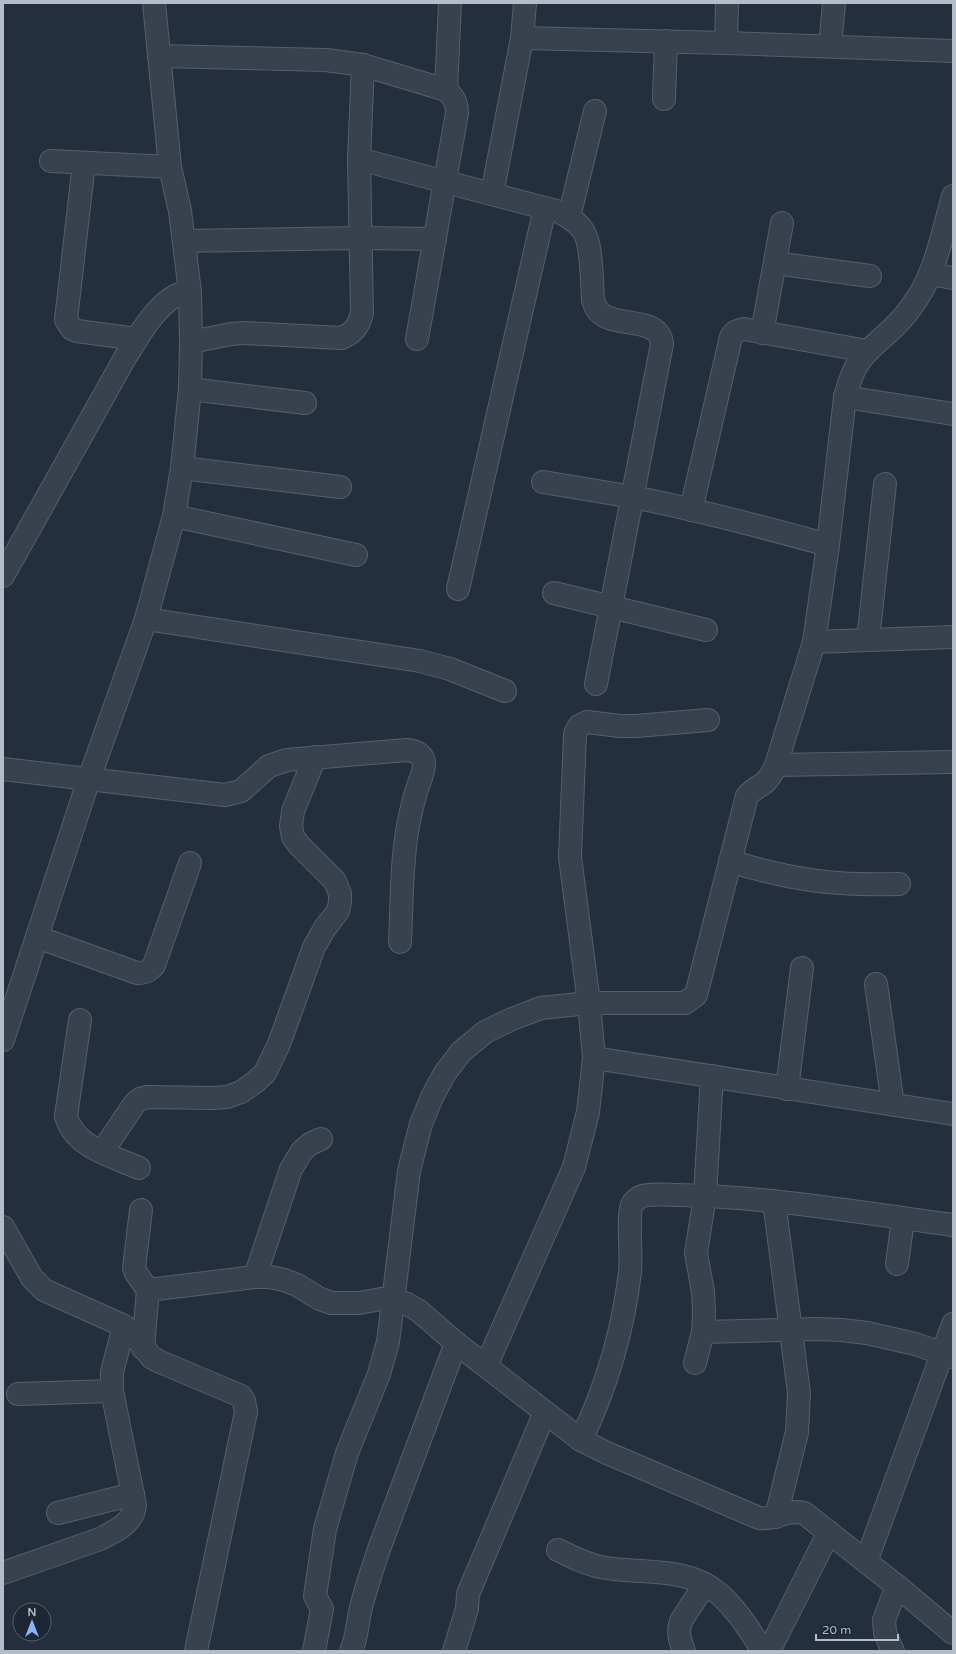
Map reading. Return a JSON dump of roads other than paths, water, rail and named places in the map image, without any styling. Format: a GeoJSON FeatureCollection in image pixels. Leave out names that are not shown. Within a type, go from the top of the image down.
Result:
{"type":"FeatureCollection","features":[{"type":"Feature","properties":{"kind":"street"},"geometry":{"type":"LineString","coordinates":[[3,1040],[90,780],[146,619],[174,516],[182,468],[190,389],[190,292],[180,211],[170,167],[154,3]]}},
{"type":"Feature","properties":{"kind":"street"},"geometry":{"type":"LineString","coordinates":[[446,90],[450,3]]}},
{"type":"Feature","properties":{"kind":"street"},"geometry":{"type":"LineString","coordinates":[[492,194],[522,38],[525,3]]}},
{"type":"Feature","properties":{"kind":"street"},"geometry":{"type":"LineString","coordinates":[[726,43],[727,3]]}},
{"type":"Feature","properties":{"kind":"street"},"geometry":{"type":"LineString","coordinates":[[830,46],[834,3]]}},
{"type":"Feature","properties":{"kind":"street"},"geometry":{"type":"LineString","coordinates":[[522,38],[666,41],[953,51]]}},
{"type":"Feature","properties":{"kind":"street"},"geometry":{"type":"LineString","coordinates":[[664,99],[666,41]]}},
{"type":"Feature","properties":{"kind":"street"},"geometry":{"type":"LineString","coordinates":[[159,56],[326,60],[363,65],[446,90],[452,95],[457,104],[457,113],[417,339]]}},
{"type":"Feature","properties":{"kind":"street"},"geometry":{"type":"LineString","coordinates":[[191,342],[244,333],[334,339],[348,336],[358,326],[362,313],[359,238],[359,159],[363,65]]}},
{"type":"Feature","properties":{"kind":"street"},"geometry":{"type":"LineString","coordinates":[[569,217],[595,111]]}},
{"type":"Feature","properties":{"kind":"street"},"geometry":{"type":"LineString","coordinates":[[359,159],[560,212],[569,217],[583,229],[589,244],[593,300],[596,308],[606,317],[654,329],[661,337],[662,344],[596,684]]}},
{"type":"Feature","properties":{"kind":"street"},"geometry":{"type":"LineString","coordinates":[[51,161],[170,167]]}},
{"type":"Feature","properties":{"kind":"street"},"geometry":{"type":"LineString","coordinates":[[84,163],[66,320],[72,330],[137,340]]}},
{"type":"Feature","properties":{"kind":"street"},"geometry":{"type":"LineString","coordinates":[[314,1651],[322,1609],[315,1596],[325,1529],[347,1453],[379,1374],[388,1342],[409,1171],[421,1124],[432,1098],[445,1072],[462,1052],[485,1032],[512,1019],[541,1008],[589,1003],[677,1004],[692,1000],[696,995],[747,796],[771,776],[776,765],[814,642],[828,544],[845,397],[849,382],[857,365],[867,351],[893,329],[907,314],[920,295],[930,274],[953,196]]}},
{"type":"Feature","properties":{"kind":"street"},"geometry":{"type":"LineString","coordinates":[[458,588],[545,208]]}},
{"type":"Feature","properties":{"kind":"street"},"geometry":{"type":"LineString","coordinates":[[762,333],[782,223]]}},
{"type":"Feature","properties":{"kind":"street"},"geometry":{"type":"LineString","coordinates":[[184,241],[359,238],[435,239]]}},
{"type":"Feature","properties":{"kind":"street"},"geometry":{"type":"LineString","coordinates":[[775,263],[870,276]]}},
{"type":"Feature","properties":{"kind":"street"},"geometry":{"type":"LineString","coordinates":[[930,274],[953,278]]}},
{"type":"Feature","properties":{"kind":"street"},"geometry":{"type":"LineString","coordinates":[[3,576],[126,356],[161,308],[175,296],[190,292]]}},
{"type":"Feature","properties":{"kind":"street"},"geometry":{"type":"LineString","coordinates":[[691,510],[731,337],[734,333],[738,330],[762,333],[867,351]]}},
{"type":"Feature","properties":{"kind":"street"},"geometry":{"type":"LineString","coordinates":[[190,389],[305,402]]}},
{"type":"Feature","properties":{"kind":"street"},"geometry":{"type":"LineString","coordinates":[[845,397],[953,414]]}},
{"type":"Feature","properties":{"kind":"street"},"geometry":{"type":"LineString","coordinates":[[182,468],[340,487]]}},
{"type":"Feature","properties":{"kind":"street"},"geometry":{"type":"LineString","coordinates":[[543,482],[632,497],[760,526],[828,544]]}},
{"type":"Feature","properties":{"kind":"street"},"geometry":{"type":"LineString","coordinates":[[868,640],[885,484]]}},
{"type":"Feature","properties":{"kind":"street"},"geometry":{"type":"LineString","coordinates":[[174,516],[356,555]]}},
{"type":"Feature","properties":{"kind":"street"},"geometry":{"type":"LineString","coordinates":[[554,593],[706,630]]}},
{"type":"Feature","properties":{"kind":"street"},"geometry":{"type":"LineString","coordinates":[[146,619],[420,661],[450,669],[505,691]]}},
{"type":"Feature","properties":{"kind":"street"},"geometry":{"type":"LineString","coordinates":[[814,642],[953,637]]}},
{"type":"Feature","properties":{"kind":"street"},"geometry":{"type":"LineString","coordinates":[[486,1366],[574,1167],[588,1112],[594,1058],[589,1003],[570,857],[575,734],[579,726],[588,722],[604,725],[636,726],[708,720]]}},
{"type":"Feature","properties":{"kind":"street"},"geometry":{"type":"LineString","coordinates":[[3,769],[225,795],[241,791],[269,766],[278,762],[315,757],[407,750],[415,751],[424,759],[424,765],[410,816],[404,858],[400,942]]}},
{"type":"Feature","properties":{"kind":"street"},"geometry":{"type":"LineString","coordinates":[[102,1152],[131,1108],[140,1099],[148,1097],[227,1097],[241,1092],[265,1073],[279,1044],[314,947],[325,928],[338,911],[340,902],[340,894],[335,881],[299,845],[293,837],[291,826],[293,811],[315,757]]}},
{"type":"Feature","properties":{"kind":"street"},"geometry":{"type":"LineString","coordinates":[[776,765],[953,762]]}},
{"type":"Feature","properties":{"kind":"street"},"geometry":{"type":"LineString","coordinates":[[730,861],[769,873],[816,882],[864,885],[899,884]]}},
{"type":"Feature","properties":{"kind":"street"},"geometry":{"type":"LineString","coordinates":[[37,937],[137,973],[144,973],[150,970],[154,965],[190,863]]}},
{"type":"Feature","properties":{"kind":"street"},"geometry":{"type":"LineString","coordinates":[[787,1089],[802,968]]}},
{"type":"Feature","properties":{"kind":"street"},"geometry":{"type":"LineString","coordinates":[[876,984],[893,1105]]}},
{"type":"Feature","properties":{"kind":"street"},"geometry":{"type":"LineString","coordinates":[[80,1020],[66,1116],[68,1124],[79,1139],[102,1152],[139,1168]]}},
{"type":"Feature","properties":{"kind":"street"},"geometry":{"type":"LineString","coordinates":[[594,1058],[953,1114]]}},
{"type":"Feature","properties":{"kind":"street"},"geometry":{"type":"LineString","coordinates":[[695,1363],[703,1332],[703,1299],[696,1253],[705,1196],[712,1076]]}},
{"type":"Feature","properties":{"kind":"street"},"geometry":{"type":"LineString","coordinates":[[255,1277],[291,1169],[302,1152],[310,1144],[321,1139]]}},
{"type":"Feature","properties":{"kind":"street"},"geometry":{"type":"LineString","coordinates":[[581,1440],[606,1382],[620,1330],[631,1262],[630,1217],[632,1205],[640,1197],[652,1195],[705,1196],[774,1201],[953,1225]]}},
{"type":"Feature","properties":{"kind":"street"},"geometry":{"type":"LineString","coordinates":[[774,1201],[798,1393],[796,1432],[776,1517]]}},
{"type":"Feature","properties":{"kind":"street"},"geometry":{"type":"LineString","coordinates":[[141,1210],[134,1268],[148,1290],[143,1348]]}},
{"type":"Feature","properties":{"kind":"street"},"geometry":{"type":"LineString","coordinates":[[897,1264],[903,1219]]}},
{"type":"Feature","properties":{"kind":"street"},"geometry":{"type":"LineString","coordinates":[[3,1227],[32,1278],[44,1290],[124,1326],[135,1336],[143,1348],[158,1362],[240,1396],[244,1400],[246,1412],[196,1651]]}},
{"type":"Feature","properties":{"kind":"street"},"geometry":{"type":"LineString","coordinates":[[148,1290],[255,1277],[270,1277],[297,1285],[320,1299],[332,1303],[346,1304],[381,1299],[393,1300],[407,1304],[419,1311],[456,1343],[581,1440],[607,1453],[759,1518],[776,1517],[794,1511],[804,1514],[898,1586],[953,1633]]}},
{"type":"Feature","properties":{"kind":"street"},"geometry":{"type":"LineString","coordinates":[[866,1562],[948,1355],[953,1324]]}},
{"type":"Feature","properties":{"kind":"street"},"geometry":{"type":"LineString","coordinates":[[3,1573],[100,1539],[114,1532],[127,1522],[134,1514],[135,1505],[112,1391],[112,1372],[124,1326]]}},
{"type":"Feature","properties":{"kind":"street"},"geometry":{"type":"LineString","coordinates":[[703,1332],[841,1330],[867,1333],[915,1344],[948,1355]]}},
{"type":"Feature","properties":{"kind":"street"},"geometry":{"type":"LineString","coordinates":[[351,1651],[358,1630],[360,1613],[367,1587],[379,1549],[456,1343]]}},
{"type":"Feature","properties":{"kind":"street"},"geometry":{"type":"LineString","coordinates":[[18,1394],[112,1391]]}},
{"type":"Feature","properties":{"kind":"street"},"geometry":{"type":"LineString","coordinates":[[454,1651],[467,1609],[468,1594],[545,1412]]}},
{"type":"Feature","properties":{"kind":"street"},"geometry":{"type":"LineString","coordinates":[[58,1514],[133,1494]]}},
{"type":"Feature","properties":{"kind":"street"},"geometry":{"type":"LineString","coordinates":[[769,1651],[829,1532]]}},
{"type":"Feature","properties":{"kind":"street"},"geometry":{"type":"LineString","coordinates":[[558,1550],[578,1560],[600,1566],[680,1574],[693,1578],[719,1593],[730,1605],[763,1651]]}},
{"type":"Feature","properties":{"kind":"street"},"geometry":{"type":"LineString","coordinates":[[684,1651],[678,1635],[681,1621],[705,1584]]}},
{"type":"Feature","properties":{"kind":"street"},"geometry":{"type":"LineString","coordinates":[[893,1651],[885,1633],[884,1620],[898,1586]]}}]}
